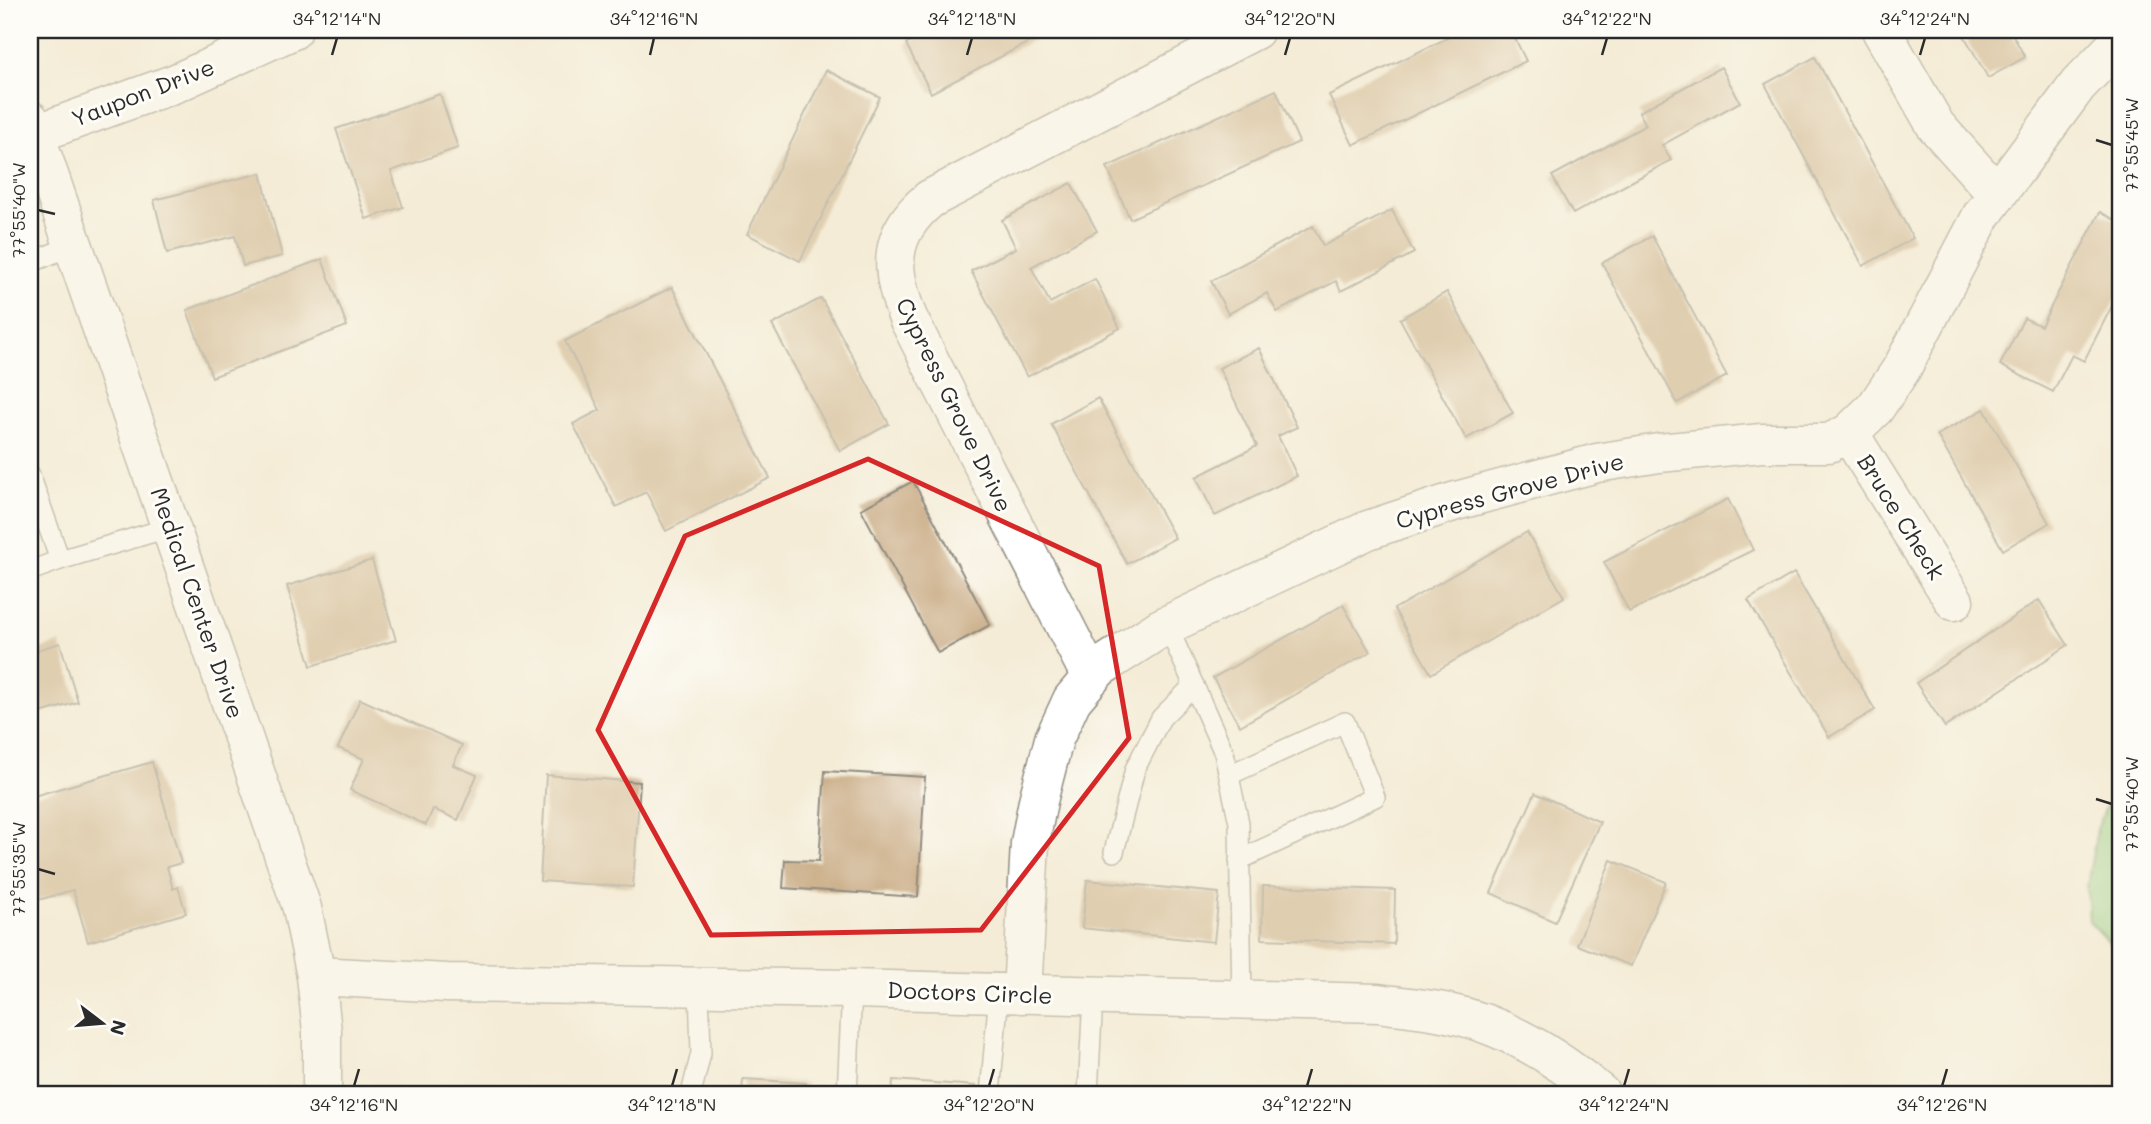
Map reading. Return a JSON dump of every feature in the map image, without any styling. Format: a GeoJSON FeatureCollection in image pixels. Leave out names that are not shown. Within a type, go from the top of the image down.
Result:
{"type":"FeatureCollection","features":[{"type":"Feature","properties":{"kind":"street","name":"Yaupon Drive"},"geometry":{"type":"LineString","coordinates":[[31,130],[176,83],[293,30]]}},
{"type":"Feature","properties":{"kind":"street","name":"Cypress Grove Drive"},"geometry":{"type":"LineString","coordinates":[[1091,677],[908,318],[896,288],[894,267],[897,246],[916,211],[930,199],[1255,30]]}},
{"type":"Feature","properties":{"kind":"street"},"geometry":{"type":"LineString","coordinates":[[1881,30],[1936,126],[1997,194]]}},
{"type":"Feature","properties":{"kind":"street","name":"Cypress Grove Drive"},"geometry":{"type":"LineString","coordinates":[[1010,994],[1030,843],[1054,739],[1072,700],[1099,668],[1167,625],[1368,530],[1481,494],[1581,466],[1658,453],[1762,443],[1829,443],[1849,433],[1875,408],[1902,368],[1982,215],[2078,85],[2121,40]]}},
{"type":"Feature","properties":{"kind":"street","name":"Medical Center Drive"},"geometry":{"type":"LineString","coordinates":[[31,130],[302,908],[316,976],[322,1031],[322,1094]]}},
{"type":"Feature","properties":{"kind":"street","name":"Bruce Check"},"geometry":{"type":"LineString","coordinates":[[1849,433],[1954,601]]}},
{"type":"Feature","properties":{"kind":"street","name":"Doctors Circle"},"geometry":{"type":"LineString","coordinates":[[316,976],[447,983],[852,989],[1378,1003],[1445,1012],[1489,1026],[1534,1046],[1575,1072],[1601,1094]]}},
{"type":"Feature","properties":{"kind":"lane"},"geometry":{"type":"LineString","coordinates":[[30,263],[73,245]]}},
{"type":"Feature","properties":{"kind":"lane"},"geometry":{"type":"LineString","coordinates":[[30,475],[60,560]]}},
{"type":"Feature","properties":{"kind":"lane"},"geometry":{"type":"LineString","coordinates":[[30,571],[171,527]]}},
{"type":"Feature","properties":{"kind":"lane"},"geometry":{"type":"LineString","coordinates":[[1167,625],[1224,753],[1239,823],[1242,1000]]}},
{"type":"Feature","properties":{"kind":"lane"},"geometry":{"type":"LineString","coordinates":[[1114,852],[1135,769],[1161,719],[1194,685]]}},
{"type":"Feature","properties":{"kind":"lane"},"geometry":{"type":"LineString","coordinates":[[1229,775],[1345,722],[1375,797],[1239,860]]}},
{"type":"Feature","properties":{"kind":"lane"},"geometry":{"type":"LineString","coordinates":[[691,1094],[701,1053],[699,987]]}},
{"type":"Feature","properties":{"kind":"lane"},"geometry":{"type":"LineString","coordinates":[[847,1094],[852,989]]}},
{"type":"Feature","properties":{"kind":"lane"},"geometry":{"type":"LineString","coordinates":[[990,1094],[1010,994]]}},
{"type":"Feature","properties":{"kind":"lane"},"geometry":{"type":"LineString","coordinates":[[1088,1094],[1093,996]]}},
{"type":"Feature","properties":{"kind":"highlighted area"},"geometry":{"type":"Polygon","coordinates":[[[868,459],[1099,566],[1129,738],[981,930],[711,935],[598,730],[685,536],[868,459]]]}},
{"type":"Feature","properties":{"kind":"green space"},"geometry":{"type":"Polygon","coordinates":[[[2121,771],[2121,948],[2114,947],[2089,921],[2087,886],[2097,829],[2121,771]]]}},
{"type":"Feature","properties":{"kind":"building"},"geometry":{"type":"Polygon","coordinates":[[[933,30],[1052,30],[931,93],[906,44],[933,30]]]}},
{"type":"Feature","properties":{"kind":"building"},"geometry":{"type":"Polygon","coordinates":[[[1464,30],[1511,30],[1526,61],[1353,145],[1329,95],[1464,30]]]}},
{"type":"Feature","properties":{"kind":"building"},"geometry":{"type":"Polygon","coordinates":[[[1961,30],[2010,30],[2025,57],[1988,78],[1961,30]]]}},
{"type":"Feature","properties":{"kind":"building"},"geometry":{"type":"Polygon","coordinates":[[[1815,57],[1913,238],[1863,266],[1765,84],[1815,57]]]}},
{"type":"Feature","properties":{"kind":"building"},"geometry":{"type":"Polygon","coordinates":[[[1721,67],[1740,102],[1662,145],[1671,160],[1573,214],[1552,176],[1646,125],[1639,112],[1721,67]]]}},
{"type":"Feature","properties":{"kind":"building"},"geometry":{"type":"Polygon","coordinates":[[[826,70],[880,97],[800,261],[747,234],[826,70]]]}},
{"type":"Feature","properties":{"kind":"building"},"geometry":{"type":"Polygon","coordinates":[[[1276,90],[1299,142],[1130,219],[1107,167],[1276,90]]]}},
{"type":"Feature","properties":{"kind":"building"},"geometry":{"type":"Polygon","coordinates":[[[440,94],[458,148],[391,171],[403,207],[366,219],[336,129],[440,94]]]}},
{"type":"Feature","properties":{"kind":"building"},"geometry":{"type":"Polygon","coordinates":[[[261,173],[282,256],[243,266],[235,236],[167,253],[154,200],[261,173]]]}},
{"type":"Feature","properties":{"kind":"building"},"geometry":{"type":"Polygon","coordinates":[[[1071,183],[1097,231],[1031,267],[1050,303],[1095,279],[1120,328],[1027,377],[971,271],[1016,248],[1002,220],[1071,183]]]}},
{"type":"Feature","properties":{"kind":"building"},"geometry":{"type":"Polygon","coordinates":[[[1392,210],[1414,253],[1341,291],[1336,281],[1277,312],[1267,293],[1228,314],[1211,281],[1313,226],[1323,246],[1392,210]]]}},
{"type":"Feature","properties":{"kind":"building"},"geometry":{"type":"Polygon","coordinates":[[[2100,212],[2121,223],[2121,288],[2084,361],[2072,355],[2053,392],[2000,365],[2024,318],[2041,326],[2100,212]]]}},
{"type":"Feature","properties":{"kind":"building"},"geometry":{"type":"Polygon","coordinates":[[[1652,236],[1727,376],[1677,403],[1602,263],[1652,236]]]}},
{"type":"Feature","properties":{"kind":"building"},"geometry":{"type":"Polygon","coordinates":[[[322,259],[347,326],[212,377],[187,310],[322,259]]]}},
{"type":"Feature","properties":{"kind":"building"},"geometry":{"type":"Polygon","coordinates":[[[672,287],[770,478],[666,531],[646,492],[616,507],[573,424],[600,410],[565,341],[672,287]]]}},
{"type":"Feature","properties":{"kind":"building"},"geometry":{"type":"Polygon","coordinates":[[[1447,292],[1513,413],[1466,439],[1400,319],[1447,292]]]}},
{"type":"Feature","properties":{"kind":"building"},"geometry":{"type":"Polygon","coordinates":[[[821,298],[889,424],[840,451],[772,325],[821,298]]]}},
{"type":"Feature","properties":{"kind":"building"},"geometry":{"type":"Polygon","coordinates":[[[1259,348],[1297,427],[1278,436],[1297,476],[1215,516],[1196,477],[1257,446],[1219,368],[1259,348]]]}},
{"type":"Feature","properties":{"kind":"building"},"geometry":{"type":"Polygon","coordinates":[[[1098,398],[1175,538],[1127,564],[1051,424],[1098,398]]]}},
{"type":"Feature","properties":{"kind":"building"},"geometry":{"type":"Polygon","coordinates":[[[1984,409],[2049,523],[2003,550],[1937,435],[1984,409]]]}},
{"type":"Feature","properties":{"kind":"building"},"geometry":{"type":"Polygon","coordinates":[[[913,481],[990,625],[938,653],[861,509],[913,481]]]}},
{"type":"Feature","properties":{"kind":"building"},"geometry":{"type":"Polygon","coordinates":[[[1728,499],[1753,550],[1629,612],[1604,562],[1728,499]]]}},
{"type":"Feature","properties":{"kind":"building"},"geometry":{"type":"Polygon","coordinates":[[[1527,532],[1564,597],[1431,674],[1394,609],[1527,532]]]}},
{"type":"Feature","properties":{"kind":"building"},"geometry":{"type":"Polygon","coordinates":[[[372,560],[396,640],[311,666],[287,586],[372,560]]]}},
{"type":"Feature","properties":{"kind":"building"},"geometry":{"type":"Polygon","coordinates":[[[1794,573],[1875,710],[1829,737],[1748,600],[1794,573]]]}},
{"type":"Feature","properties":{"kind":"building"},"geometry":{"type":"Polygon","coordinates":[[[2039,600],[2068,645],[1945,727],[1916,683],[2039,600]]]}},
{"type":"Feature","properties":{"kind":"building"},"geometry":{"type":"Polygon","coordinates":[[[1343,605],[1370,652],[1240,726],[1213,678],[1343,605]]]}},
{"type":"Feature","properties":{"kind":"building"},"geometry":{"type":"Polygon","coordinates":[[[60,643],[78,702],[30,716],[30,652],[60,643]]]}},
{"type":"Feature","properties":{"kind":"building"},"geometry":{"type":"Polygon","coordinates":[[[360,699],[462,745],[453,765],[477,775],[458,820],[433,809],[426,825],[350,790],[364,759],[338,748],[360,699]]]}},
{"type":"Feature","properties":{"kind":"building"},"geometry":{"type":"Polygon","coordinates":[[[152,762],[181,863],[167,867],[173,889],[178,887],[186,913],[88,942],[73,890],[35,901],[30,884],[30,797],[152,762]]]}},
{"type":"Feature","properties":{"kind":"building"},"geometry":{"type":"Polygon","coordinates":[[[825,771],[925,777],[918,897],[783,888],[785,860],[819,861],[825,771]]]}},
{"type":"Feature","properties":{"kind":"building"},"geometry":{"type":"Polygon","coordinates":[[[546,775],[640,782],[633,887],[540,881],[546,775]]]}},
{"type":"Feature","properties":{"kind":"building"},"geometry":{"type":"Polygon","coordinates":[[[1535,793],[1600,822],[1555,922],[1491,893],[1535,793]]]}},
{"type":"Feature","properties":{"kind":"building"},"geometry":{"type":"Polygon","coordinates":[[[1611,860],[1666,882],[1631,966],[1577,945],[1611,860]]]}},
{"type":"Feature","properties":{"kind":"building"},"geometry":{"type":"Polygon","coordinates":[[[1087,880],[1219,893],[1214,942],[1082,928],[1087,880]]]}},
{"type":"Feature","properties":{"kind":"building"},"geometry":{"type":"Polygon","coordinates":[[[1263,886],[1395,890],[1394,944],[1262,939],[1263,886]]]}},
{"type":"Feature","properties":{"kind":"building"},"geometry":{"type":"Polygon","coordinates":[[[743,1079],[806,1083],[805,1094],[742,1094],[743,1079]]]}},
{"type":"Feature","properties":{"kind":"building"},"geometry":{"type":"Polygon","coordinates":[[[893,1080],[976,1086],[975,1094],[892,1094],[893,1080]]]}},
{"type":"Feature","properties":{"kind":"building"},"geometry":{"type":"Polygon","coordinates":[[[1170,1087],[1238,1092],[1238,1094],[1169,1094],[1170,1087]]]}}]}
